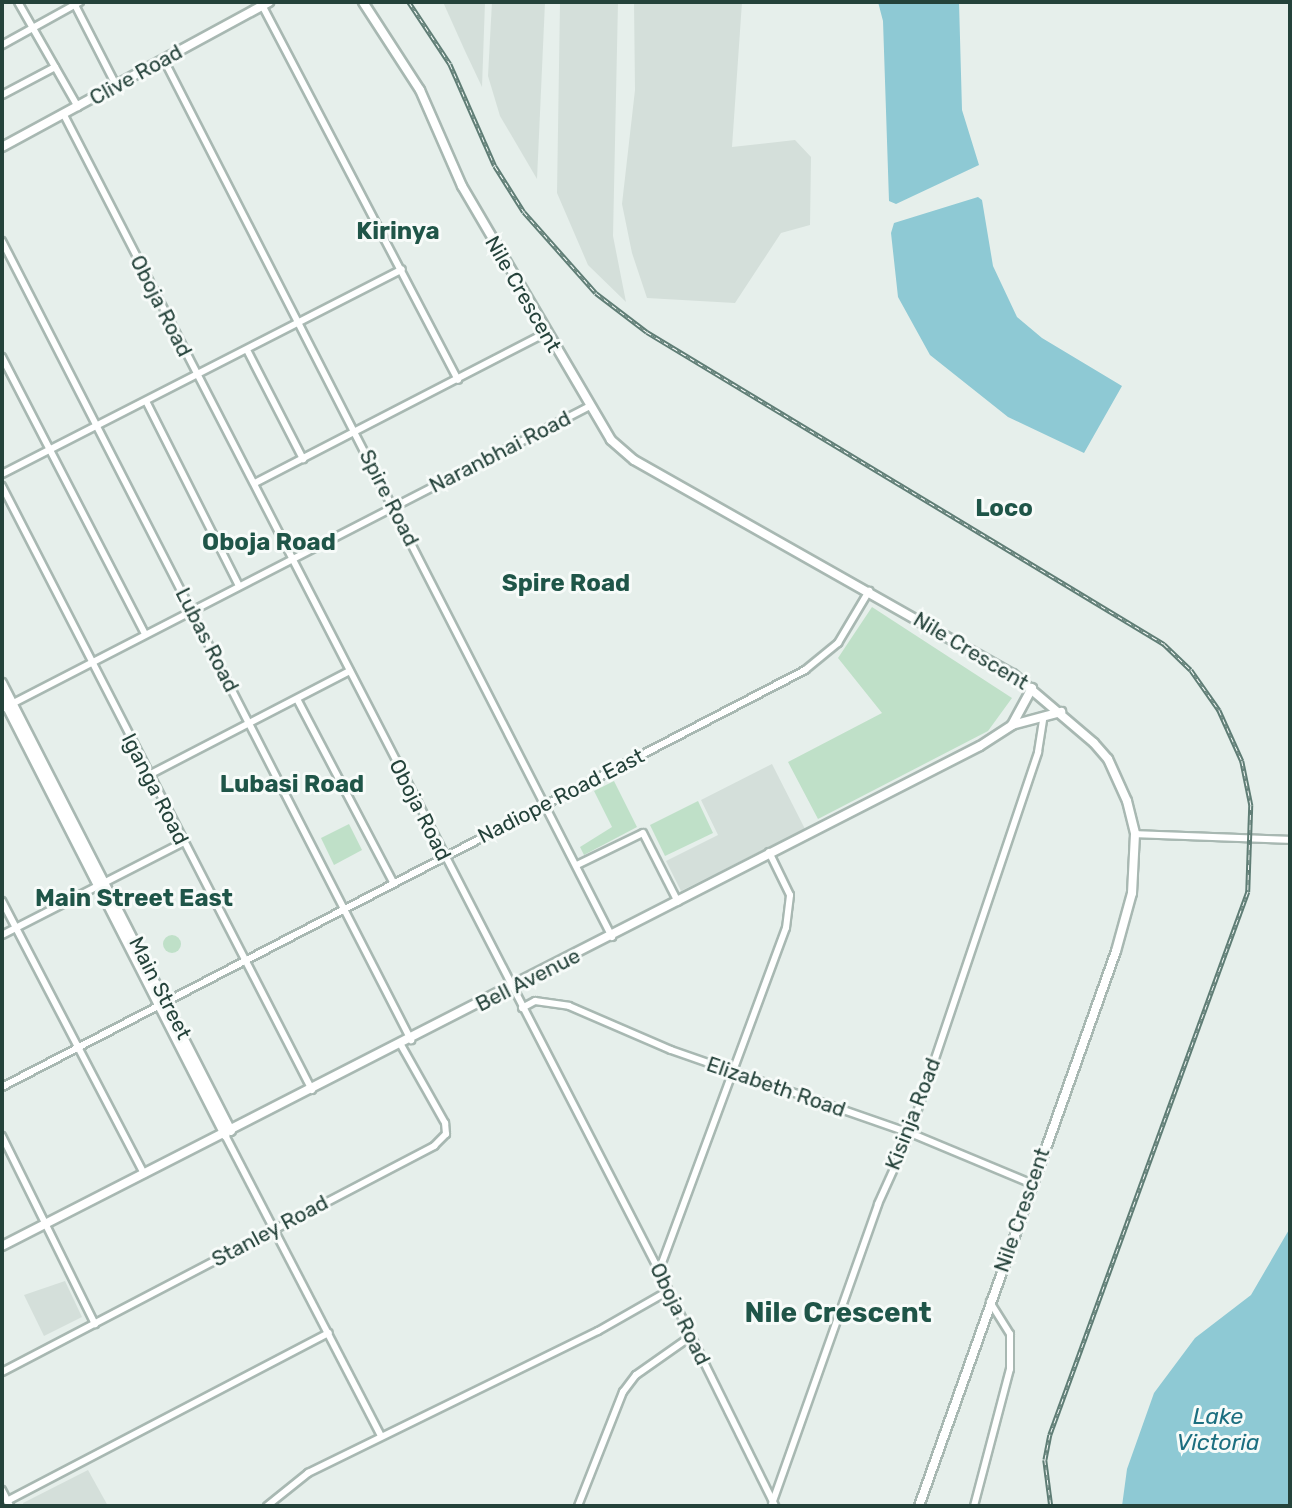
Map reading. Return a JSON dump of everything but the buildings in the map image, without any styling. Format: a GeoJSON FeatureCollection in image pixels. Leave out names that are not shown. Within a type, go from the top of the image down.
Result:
{"type":"FeatureCollection","features":[{"type":"Feature","properties":{"kind":"street"},"geometry":{"type":"LineString","coordinates":[[18,2],[78,107]]}},
{"type":"Feature","properties":{"kind":"street","name":"Nile Crescent"},"geometry":{"type":"LineString","coordinates":[[363,2],[420,90],[462,186],[588,407],[611,440],[634,460],[869,591],[1032,688],[1061,712],[1108,759],[1127,801],[1135,834],[1132,893],[1116,951],[1031,1183],[919,1506]]}},
{"type":"Feature","properties":{"kind":"street"},"geometry":{"type":"LineString","coordinates":[[2,45],[77,3],[117,85]]}},
{"type":"Feature","properties":{"kind":"street"},"geometry":{"type":"LineString","coordinates":[[265,4],[458,380]]}},
{"type":"Feature","properties":{"kind":"street","name":"Clive Road"},"geometry":{"type":"LineString","coordinates":[[2,147],[265,4]]}},
{"type":"Feature","properties":{"kind":"street","name":"Spire Road"},"geometry":{"type":"LineString","coordinates":[[164,60],[612,937]]}},
{"type":"Feature","properties":{"kind":"street"},"geometry":{"type":"LineString","coordinates":[[2,95],[55,67]]}},
{"type":"Feature","properties":{"kind":"street","name":"Oboja Road"},"geometry":{"type":"LineString","coordinates":[[64,115],[197,376],[294,558],[443,856],[659,1271],[773,1505]]}},
{"type":"Feature","properties":{"kind":"street","name":"Lubas Road"},"geometry":{"type":"LineString","coordinates":[[2,241],[411,1040]]}},
{"type":"Feature","properties":{"kind":"street"},"geometry":{"type":"LineString","coordinates":[[2,474],[147,403],[402,269]]}},
{"type":"Feature","properties":{"kind":"street"},"geometry":{"type":"LineString","coordinates":[[254,484],[546,333]]}},
{"type":"Feature","properties":{"kind":"street"},"geometry":{"type":"LineString","coordinates":[[247,350],[303,459]]}},
{"type":"Feature","properties":{"kind":"street"},"geometry":{"type":"LineString","coordinates":[[2,357],[145,634]]}},
{"type":"Feature","properties":{"kind":"street"},"geometry":{"type":"LineString","coordinates":[[147,403],[239,586]]}},
{"type":"Feature","properties":{"kind":"street","name":"Naranbhai Road"},"geometry":{"type":"LineString","coordinates":[[7,707],[588,407]]}},
{"type":"Feature","properties":{"kind":"street","name":"Iganga Road"},"geometry":{"type":"LineString","coordinates":[[2,486],[182,843],[312,1090]]}},
{"type":"Feature","properties":{"kind":"street","name":"Nadiope Road East"},"geometry":{"type":"LineString","coordinates":[[2,1087],[816,662],[850,628],[869,591]]}},
{"type":"Feature","properties":{"kind":"street"},"geometry":{"type":"LineString","coordinates":[[149,775],[350,671]]}},
{"type":"Feature","properties":{"kind":"street","name":"Main Street"},"geometry":{"type":"LineString","coordinates":[[2,683],[7,707]]}},
{"type":"Feature","properties":{"kind":"street","name":"Bell Avenue"},"geometry":{"type":"LineString","coordinates":[[2,1246],[411,1040],[612,937],[769,852],[980,746],[1012,725],[1032,688]]}},
{"type":"Feature","properties":{"kind":"street","name":"Main Street"},"geometry":{"type":"LineString","coordinates":[[2,696],[163,1003],[381,1436]]}},
{"type":"Feature","properties":{"kind":"street"},"geometry":{"type":"LineString","coordinates":[[297,699],[393,882]]}},
{"type":"Feature","properties":{"kind":"street"},"geometry":{"type":"LineString","coordinates":[[1012,725],[1043,720],[1061,712]]}},
{"type":"Feature","properties":{"kind":"street","name":"Kisinja Road"},"geometry":{"type":"LineString","coordinates":[[773,1505],[878,1204],[910,1133],[1038,752],[1043,720]]}},
{"type":"Feature","properties":{"kind":"street"},"geometry":{"type":"LineString","coordinates":[[577,865],[643,832],[678,902]]}},
{"type":"Feature","properties":{"kind":"street"},"geometry":{"type":"LineString","coordinates":[[1135,834],[1290,840]]}},
{"type":"Feature","properties":{"kind":"street"},"geometry":{"type":"LineString","coordinates":[[2,935],[182,843]]}},
{"type":"Feature","properties":{"kind":"street"},"geometry":{"type":"LineString","coordinates":[[659,1271],[735,1073],[790,908],[788,885],[769,852]]}},
{"type":"Feature","properties":{"kind":"street"},"geometry":{"type":"LineString","coordinates":[[2,901],[144,1174]]}},
{"type":"Feature","properties":{"kind":"street","name":"Elizabeth Road"},"geometry":{"type":"LineString","coordinates":[[522,1008],[535,1001],[569,1006],[735,1073],[910,1133],[1031,1183]]}},
{"type":"Feature","properties":{"kind":"street","name":"Stanley Road"},"geometry":{"type":"LineString","coordinates":[[2,1372],[434,1146],[446,1134],[445,1123],[401,1045]]}},
{"type":"Feature","properties":{"kind":"street"},"geometry":{"type":"LineString","coordinates":[[2,1136],[48,1222],[95,1324]]}},
{"type":"Feature","properties":{"kind":"street"},"geometry":{"type":"LineString","coordinates":[[267,1506],[308,1472],[598,1331],[668,1291]]}},
{"type":"Feature","properties":{"kind":"street"},"geometry":{"type":"LineString","coordinates":[[974,1506],[1010,1369],[1010,1334],[990,1301]]}},
{"type":"Feature","properties":{"kind":"street"},"geometry":{"type":"LineString","coordinates":[[2,1490],[8,1505],[329,1333]]}},
{"type":"Feature","properties":{"kind":"street"},"geometry":{"type":"LineString","coordinates":[[578,1506],[623,1392],[636,1375],[690,1338]]}},
{"type":"Feature","properties":{"kind":"shaded area"},"geometry":{"type":"Polygon","coordinates":[[[443,2],[485,2],[482,87],[465,51],[443,2]]]}},
{"type":"Feature","properties":{"kind":"shaded area"},"geometry":{"type":"Polygon","coordinates":[[[492,2],[545,2],[537,179],[500,116],[488,76],[492,2]]]}},
{"type":"Feature","properties":{"kind":"shaded area"},"geometry":{"type":"Polygon","coordinates":[[[560,2],[618,2],[613,236],[626,302],[588,265],[557,193],[560,2]]]}},
{"type":"Feature","properties":{"kind":"shaded area"},"geometry":{"type":"Polygon","coordinates":[[[634,2],[742,2],[732,147],[795,140],[811,157],[810,225],[781,233],[735,303],[647,298],[632,253],[622,204],[635,90],[634,2]]]}},
{"type":"Feature","properties":{"kind":"shaded area"},"geometry":{"type":"Polygon","coordinates":[[[772,764],[805,829],[681,891],[666,861],[718,835],[701,800],[772,764]]]}},
{"type":"Feature","properties":{"kind":"shaded area"},"geometry":{"type":"Polygon","coordinates":[[[65,1281],[82,1317],[44,1336],[24,1295],[65,1281]]]}},
{"type":"Feature","properties":{"kind":"shaded area"},"geometry":{"type":"Polygon","coordinates":[[[88,1470],[108,1506],[24,1506],[23,1503],[88,1470]]]}},
{"type":"Feature","properties":{"kind":"green space"},"geometry":{"type":"Polygon","coordinates":[[[872,607],[1012,698],[988,731],[818,819],[788,762],[882,713],[838,658],[872,607]]]}},
{"type":"Feature","properties":{"kind":"green space"},"geometry":{"type":"Polygon","coordinates":[[[614,781],[637,827],[584,855],[580,847],[612,827],[594,791],[614,781]]]}},
{"type":"Feature","properties":{"kind":"green space"},"geometry":{"type":"Polygon","coordinates":[[[698,801],[713,833],[665,856],[650,825],[698,801]]]}},
{"type":"Feature","properties":{"kind":"green space"},"geometry":{"type":"Polygon","coordinates":[[[349,824],[362,850],[334,865],[321,838],[349,824]]]}},
{"type":"Feature","properties":{"kind":"green space"},"geometry":{"type":"Polygon","coordinates":[[[168,935],[176,935],[181,944],[179,951],[168,953],[163,948],[163,940],[168,935]]]}},
{"type":"Feature","properties":{"kind":"water"},"geometry":{"type":"Polygon","coordinates":[[[878,2],[959,2],[962,110],[979,165],[896,204],[889,201],[883,21],[878,2]]]}},
{"type":"Feature","properties":{"kind":"water"},"geometry":{"type":"Polygon","coordinates":[[[978,197],[982,200],[993,266],[1017,317],[1042,338],[1122,386],[1084,453],[1008,417],[930,355],[898,297],[891,233],[894,223],[978,197]]]}},
{"type":"Feature","properties":{"kind":"water","name":"Lake Victoria"},"geometry":{"type":"Polygon","coordinates":[[[1290,1228],[1290,1506],[1122,1506],[1127,1469],[1154,1393],[1195,1338],[1251,1295],[1290,1228]]]}},
{"type":"Feature","properties":{"kind":"railway"},"geometry":{"type":"LineString","coordinates":[[409,2],[450,64],[495,166],[524,212],[596,293],[647,332],[1164,644],[1191,670],[1219,710],[1242,761],[1251,805],[1248,892],[1050,1435],[1045,1460],[1051,1506]]}},
{"type":"Feature","properties":{"kind":"district","name":"Kirinya"},"geometry":{"type":"Point","coordinates":[398,232]}},
{"type":"Feature","properties":{"kind":"district","name":"Loco"},"geometry":{"type":"Point","coordinates":[1004,509]}},
{"type":"Feature","properties":{"kind":"district","name":"Oboja Road"},"geometry":{"type":"Point","coordinates":[269,543]}},
{"type":"Feature","properties":{"kind":"district","name":"Spire Road"},"geometry":{"type":"Point","coordinates":[566,584]}},
{"type":"Feature","properties":{"kind":"district","name":"Lubasi Road"},"geometry":{"type":"Point","coordinates":[292,785]}},
{"type":"Feature","properties":{"kind":"district","name":"Main Street East"},"geometry":{"type":"Point","coordinates":[134,899]}},
{"type":"Feature","properties":{"kind":"district","name":"Nile Crescent"},"geometry":{"type":"Point","coordinates":[838,1313]}}]}
